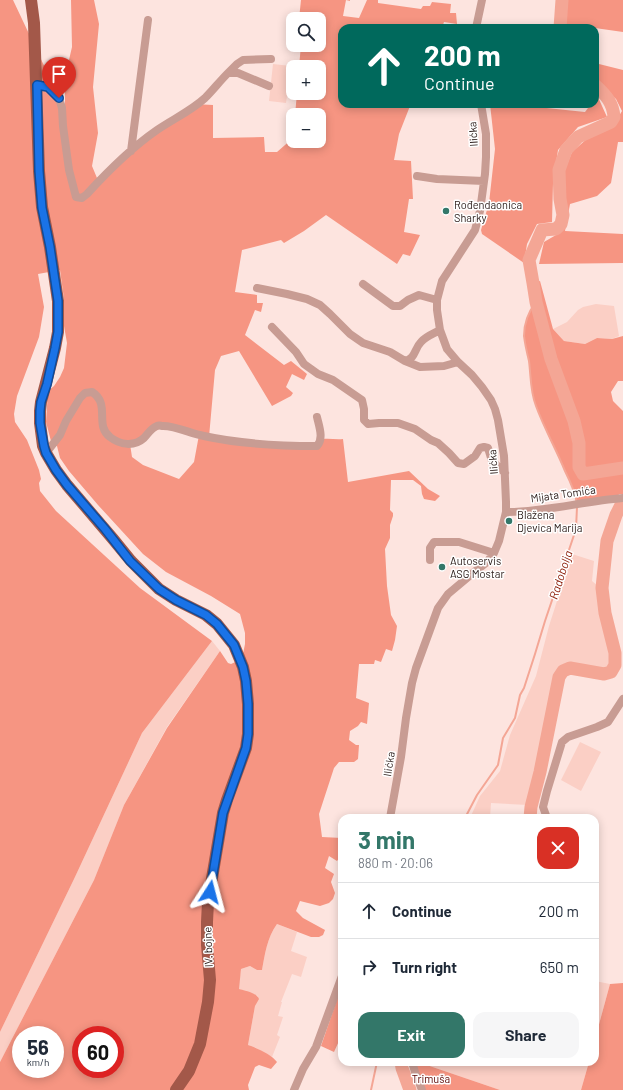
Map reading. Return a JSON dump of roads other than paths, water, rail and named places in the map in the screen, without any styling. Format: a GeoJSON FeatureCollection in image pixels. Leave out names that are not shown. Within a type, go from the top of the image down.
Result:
{"type":"FeatureCollection","features":[{"type":"Feature","properties":{"kind":"main road","name":"IV. bojne"},"geometry":{"type":"LineString","coordinates":[[31,0],[34,23],[39,171],[42,208],[50,247],[58,301],[58,332],[40,411],[42,439],[46,453],[67,485],[130,561],[159,589],[176,600],[206,615],[226,633],[239,656],[246,681],[248,704],[248,734],[246,748],[223,813],[208,902],[207,945],[210,980],[208,1002],[200,1044],[189,1071],[176,1090]]}},
{"type":"Feature","properties":{"kind":"street"},"geometry":{"type":"LineString","coordinates":[[477,24],[482,0]]}},
{"type":"Feature","properties":{"kind":"street"},"geometry":{"type":"LineString","coordinates":[[130,151],[148,20]]}},
{"type":"Feature","properties":{"kind":"street"},"geometry":{"type":"LineString","coordinates":[[37,85],[48,87],[59,98],[61,103],[69,170],[76,197],[82,198],[119,161],[141,142],[206,98],[237,64],[243,60],[271,59]]}},
{"type":"Feature","properties":{"kind":"street"},"geometry":{"type":"LineString","coordinates":[[228,73],[238,73],[269,86]]}},
{"type":"Feature","properties":{"kind":"street","name":"Ilićka"},"geometry":{"type":"LineString","coordinates":[[391,814],[402,757],[406,718],[412,683],[438,608],[448,594],[487,562],[494,553],[499,541],[506,512],[504,456],[498,420],[491,400],[482,387],[447,349],[440,330],[437,300],[442,281],[475,230],[480,212],[486,157],[486,134],[482,108]]}},
{"type":"Feature","properties":{"kind":"street"},"geometry":{"type":"LineString","coordinates":[[417,176],[437,179],[484,181]]}},
{"type":"Feature","properties":{"kind":"street"},"geometry":{"type":"LineString","coordinates":[[363,284],[393,306],[400,306],[419,295],[437,300]]}},
{"type":"Feature","properties":{"kind":"street"},"geometry":{"type":"LineString","coordinates":[[257,288],[307,299],[320,306],[350,334],[363,343],[390,352],[405,361],[420,367],[444,366],[458,362]]}},
{"type":"Feature","properties":{"kind":"street"},"geometry":{"type":"LineString","coordinates":[[272,327],[296,352],[304,364],[318,374],[333,380],[362,400],[364,420],[368,424],[398,423],[415,429],[430,440],[438,443],[458,463],[464,464],[474,456],[480,448],[488,448],[492,461],[504,473]]}},
{"type":"Feature","properties":{"kind":"street"},"geometry":{"type":"LineString","coordinates":[[405,361],[413,356],[424,338],[440,330]]}},
{"type":"Feature","properties":{"kind":"street"},"geometry":{"type":"LineString","coordinates":[[46,453],[60,436],[66,421],[80,398],[85,393],[92,392],[98,396],[101,402],[105,432],[110,437],[126,445],[136,443],[157,426],[165,426],[204,436],[232,441],[294,446],[317,446],[320,443],[321,438],[317,417]]}},
{"type":"Feature","properties":{"kind":"street","name":"Mijata Tomića"},"geometry":{"type":"LineString","coordinates":[[506,512],[542,510],[613,498],[623,498]]}},
{"type":"Feature","properties":{"kind":"street"},"geometry":{"type":"LineString","coordinates":[[430,560],[430,548],[434,542],[459,542],[494,553]]}},
{"type":"Feature","properties":{"kind":"street"},"geometry":{"type":"LineString","coordinates":[[546,814],[543,807],[562,742],[568,737],[608,722],[623,699]]}},
{"type":"Feature","properties":{"kind":"street"},"geometry":{"type":"LineString","coordinates":[[294,1090],[303,1069],[316,1047],[338,987]]}},
{"type":"Feature","properties":{"kind":"street"},"geometry":{"type":"LineString","coordinates":[[413,1066],[422,1090]]}},
{"type":"Feature","properties":{"kind":"waterway","name":"Radobolja"},"geometry":{"type":"LineString","coordinates":[[560,24],[562,0]]}},
{"type":"Feature","properties":{"kind":"waterway","name":"Radobolja"},"geometry":{"type":"LineString","coordinates":[[599,89],[608,100],[614,117],[611,122],[578,137],[566,150],[559,170],[560,199],[563,215],[561,224],[556,229],[542,230],[529,260],[536,302],[551,359],[574,421],[579,443],[579,467],[583,474],[623,468]]}},
{"type":"Feature","properties":{"kind":"waterway","name":"Radobolja"},"geometry":{"type":"LineString","coordinates":[[536,302],[527,318],[524,336],[533,395],[536,406],[572,486],[577,503]]}},
{"type":"Feature","properties":{"kind":"waterway","name":"Radobolja"},"geometry":{"type":"LineString","coordinates":[[530,814],[559,677],[563,671],[570,668],[604,674],[611,672],[615,665],[615,653],[605,613],[602,588],[607,541],[616,515],[623,501]]}},
{"type":"Feature","properties":{"kind":"waterway","name":"Radobolja"},"geometry":{"type":"LineString","coordinates":[[467,814],[477,795],[498,765],[503,738],[515,718],[520,695],[524,688],[576,529],[577,507]]}},
{"type":"Feature","properties":{"kind":"waterway","name":"Radobolja"},"geometry":{"type":"LineString","coordinates":[[371,1090],[376,1066]]}},
{"type":"Feature","properties":{"kind":"waterway","name":"Radobolja"},"geometry":{"type":"LineString","coordinates":[[402,1066],[410,1090]]}},
{"type":"Feature","properties":{"kind":"place","name":"Rođendaonica Sharky"},"geometry":{"type":"Point","coordinates":[446,211]}},
{"type":"Feature","properties":{"kind":"place","name":"Blažena Djevica Marija"},"geometry":{"type":"Point","coordinates":[509,521]}},
{"type":"Feature","properties":{"kind":"place","name":"Autoservis ASG Mostar"},"geometry":{"type":"Point","coordinates":[442,567]}},
{"type":"Feature","properties":{"kind":"park label","name":"Trimuša"},"geometry":{"type":"Point","coordinates":[431,1079]}}]}
